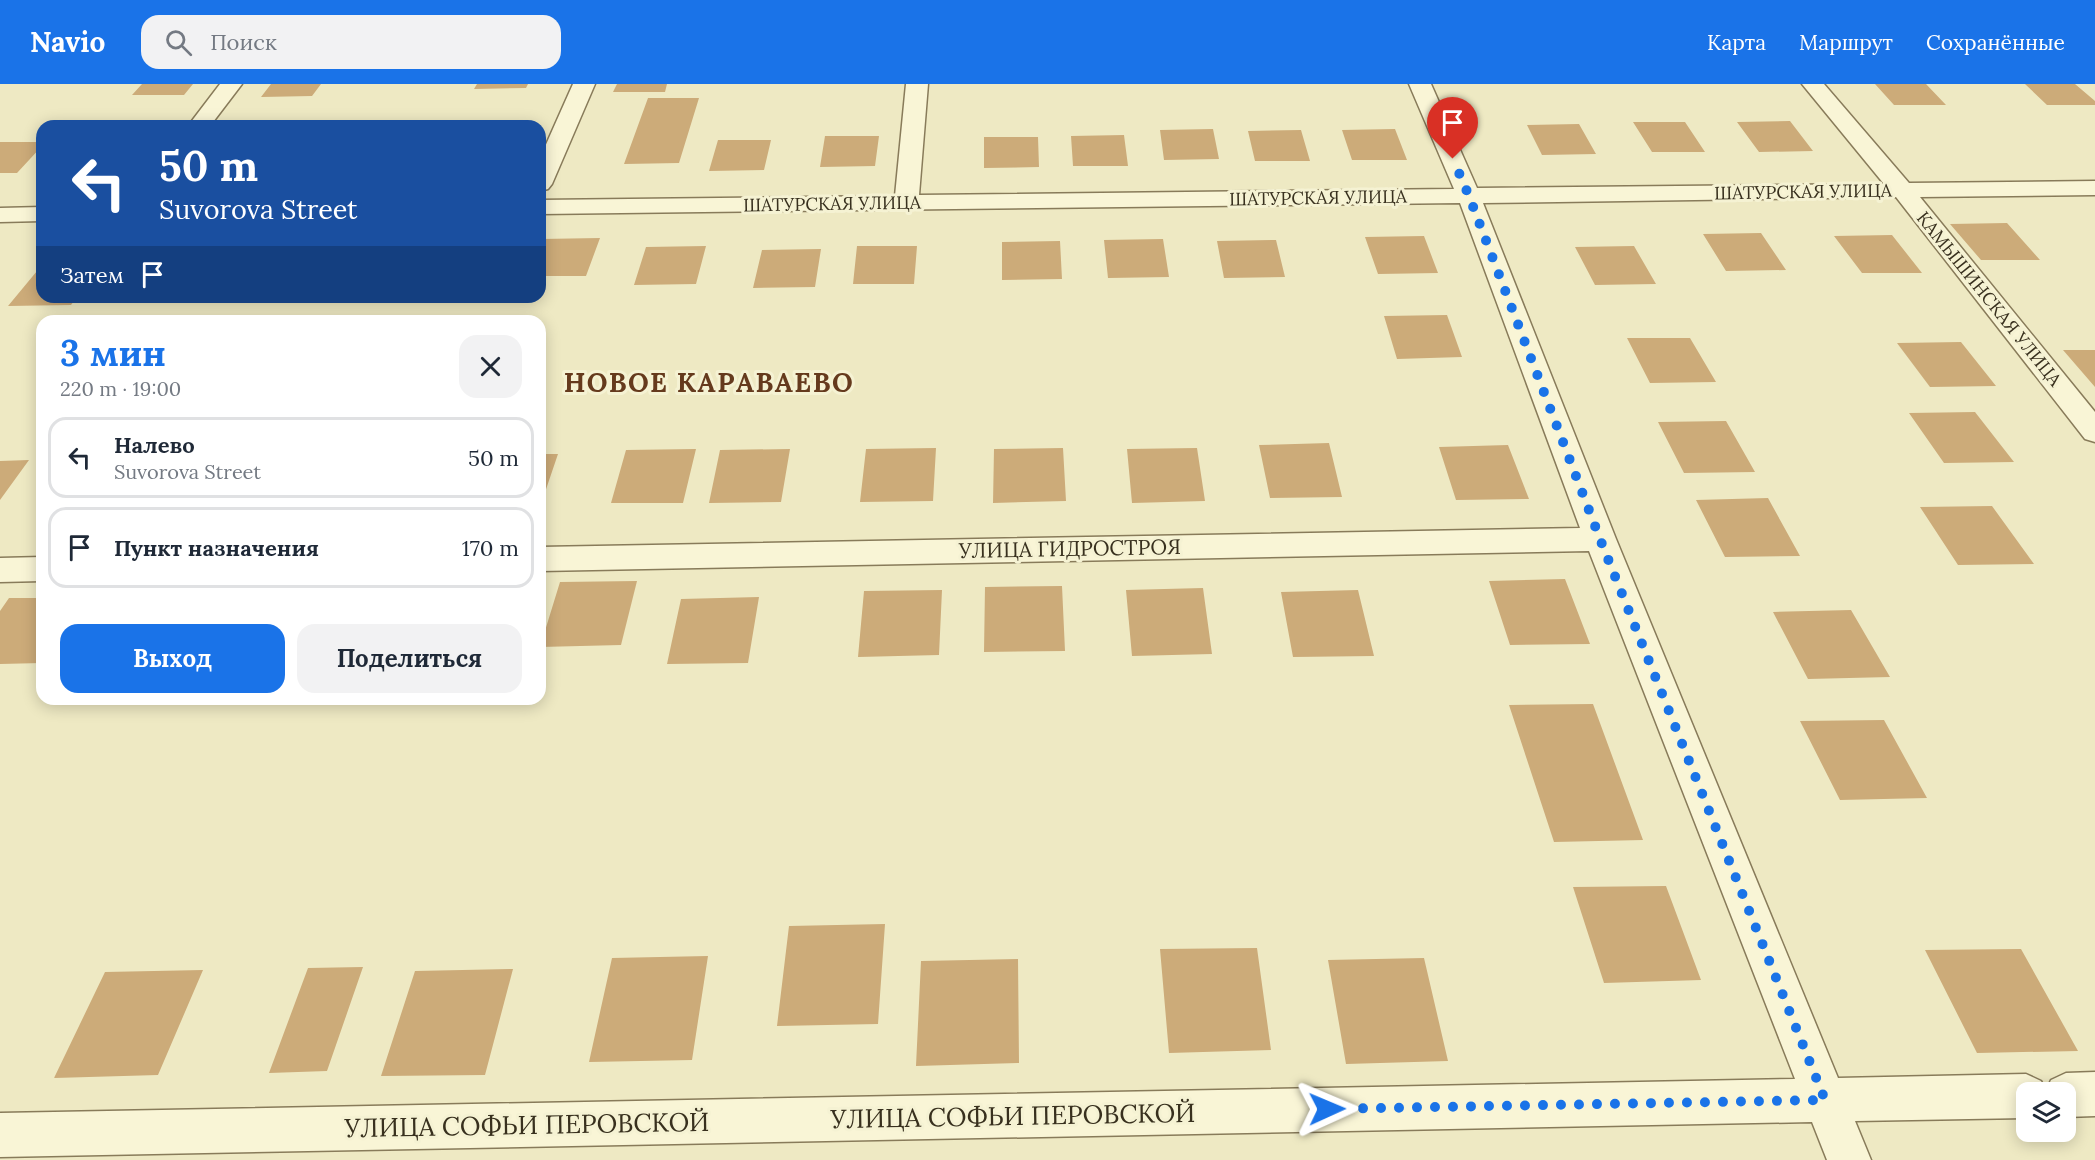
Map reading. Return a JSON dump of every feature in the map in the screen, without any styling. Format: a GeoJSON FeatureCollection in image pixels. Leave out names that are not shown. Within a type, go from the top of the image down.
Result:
{"type":"FeatureCollection","features":[{"type":"Feature","properties":{"kind":"street"},"geometry":{"type":"LineString","coordinates":[[204,120],[231,84]]}},
{"type":"Feature","properties":{"kind":"street"},"geometry":{"type":"LineString","coordinates":[[546,170],[584,84]]}},
{"type":"Feature","properties":{"kind":"street"},"geometry":{"type":"LineString","coordinates":[[906,203],[917,84]]}},
{"type":"Feature","properties":{"kind":"street"},"geometry":{"type":"LineString","coordinates":[[1420,84],[1469,196],[1600,539],[1850,1160]]}},
{"type":"Feature","properties":{"kind":"street","name":"КАМЫШИНСКАЯ УЛИЦА"},"geometry":{"type":"LineString","coordinates":[[1813,84],[1903,191],[2095,432]]}},
{"type":"Feature","properties":{"kind":"street","name":"ШАТУРСКАЯ УЛИЦА"},"geometry":{"type":"LineString","coordinates":[[546,207],[2095,188]]}},
{"type":"Feature","properties":{"kind":"street"},"geometry":{"type":"LineString","coordinates":[[0,215],[36,214]]}},
{"type":"Feature","properties":{"kind":"street","name":"УЛИЦА ГИДРОСТРОЯ"},"geometry":{"type":"LineString","coordinates":[[546,559],[1600,539]]}},
{"type":"Feature","properties":{"kind":"street"},"geometry":{"type":"LineString","coordinates":[[0,570],[36,569]]}},
{"type":"Feature","properties":{"kind":"street"},"geometry":{"type":"LineString","coordinates":[[2076,1095],[2095,1094]]}},
{"type":"Feature","properties":{"kind":"street","name":"УЛИЦА СОФЬИ ПЕРОВСКОЙ"},"geometry":{"type":"LineString","coordinates":[[0,1135],[2016,1096]]}},
{"type":"Feature","properties":{"kind":"building"},"geometry":{"type":"Polygon","coordinates":[[[142,84],[193,84],[184,95],[132,95],[142,84]]]}},
{"type":"Feature","properties":{"kind":"building"},"geometry":{"type":"Polygon","coordinates":[[[271,84],[321,84],[312,96],[261,97],[271,84]]]}},
{"type":"Feature","properties":{"kind":"building"},"geometry":{"type":"Polygon","coordinates":[[[477,84],[528,84],[526,88],[474,89],[477,84]]]}},
{"type":"Feature","properties":{"kind":"building"},"geometry":{"type":"Polygon","coordinates":[[[617,84],[667,84],[665,92],[613,92],[617,84]]]}},
{"type":"Feature","properties":{"kind":"building"},"geometry":{"type":"Polygon","coordinates":[[[1875,84],[1926,84],[1946,105],[1894,105],[1875,84]]]}},
{"type":"Feature","properties":{"kind":"building"},"geometry":{"type":"Polygon","coordinates":[[[2025,84],[2075,84],[2095,101],[2095,105],[2047,105],[2025,84]]]}},
{"type":"Feature","properties":{"kind":"building"},"geometry":{"type":"Polygon","coordinates":[[[648,98],[699,98],[679,163],[624,164],[648,98]]]}},
{"type":"Feature","properties":{"kind":"building"},"geometry":{"type":"Polygon","coordinates":[[[1790,121],[1813,151],[1759,152],[1737,122],[1790,121]]]}},
{"type":"Feature","properties":{"kind":"building"},"geometry":{"type":"Polygon","coordinates":[[[1633,122],[1685,122],[1705,152],[1652,152],[1633,122]]]}},
{"type":"Feature","properties":{"kind":"building"},"geometry":{"type":"Polygon","coordinates":[[[1579,124],[1596,154],[1542,155],[1527,125],[1579,124]]]}},
{"type":"Feature","properties":{"kind":"building"},"geometry":{"type":"Polygon","coordinates":[[[1213,129],[1219,159],[1164,160],[1160,130],[1213,129]]]}},
{"type":"Feature","properties":{"kind":"building"},"geometry":{"type":"Polygon","coordinates":[[[1395,129],[1407,160],[1352,160],[1342,130],[1395,129]]]}},
{"type":"Feature","properties":{"kind":"building"},"geometry":{"type":"Polygon","coordinates":[[[1301,130],[1310,161],[1255,161],[1248,131],[1301,130]]]}},
{"type":"Feature","properties":{"kind":"building"},"geometry":{"type":"Polygon","coordinates":[[[1124,135],[1128,166],[1073,166],[1071,136],[1124,135]]]}},
{"type":"Feature","properties":{"kind":"building"},"geometry":{"type":"Polygon","coordinates":[[[825,136],[879,136],[875,166],[820,167],[825,136]]]}},
{"type":"Feature","properties":{"kind":"building"},"geometry":{"type":"Polygon","coordinates":[[[984,137],[1038,137],[1039,167],[984,168],[984,137]]]}},
{"type":"Feature","properties":{"kind":"building"},"geometry":{"type":"Polygon","coordinates":[[[718,140],[771,140],[764,170],[709,171],[718,140]]]}},
{"type":"Feature","properties":{"kind":"building"},"geometry":{"type":"Polygon","coordinates":[[[0,142],[36,142],[36,152],[17,173],[0,173],[0,142]]]}},
{"type":"Feature","properties":{"kind":"building"},"geometry":{"type":"Polygon","coordinates":[[[2007,223],[2040,260],[1981,260],[1950,224],[2007,223]]]}},
{"type":"Feature","properties":{"kind":"building"},"geometry":{"type":"Polygon","coordinates":[[[1761,233],[1786,270],[1726,271],[1703,234],[1761,233]]]}},
{"type":"Feature","properties":{"kind":"building"},"geometry":{"type":"Polygon","coordinates":[[[1892,235],[1922,273],[1862,273],[1834,236],[1892,235]]]}},
{"type":"Feature","properties":{"kind":"building"},"geometry":{"type":"Polygon","coordinates":[[[1424,236],[1438,273],[1378,274],[1365,237],[1424,236]]]}},
{"type":"Feature","properties":{"kind":"building"},"geometry":{"type":"Polygon","coordinates":[[[600,238],[586,276],[546,276],[546,239],[600,238]]]}},
{"type":"Feature","properties":{"kind":"building"},"geometry":{"type":"Polygon","coordinates":[[[1163,239],[1169,277],[1108,278],[1104,240],[1163,239]]]}},
{"type":"Feature","properties":{"kind":"building"},"geometry":{"type":"Polygon","coordinates":[[[1276,240],[1285,277],[1224,278],[1217,241],[1276,240]]]}},
{"type":"Feature","properties":{"kind":"building"},"geometry":{"type":"Polygon","coordinates":[[[1060,241],[1062,279],[1002,280],[1002,242],[1060,241]]]}},
{"type":"Feature","properties":{"kind":"building"},"geometry":{"type":"Polygon","coordinates":[[[706,246],[696,284],[634,285],[646,247],[706,246]]]}},
{"type":"Feature","properties":{"kind":"building"},"geometry":{"type":"Polygon","coordinates":[[[857,246],[917,246],[914,284],[853,284],[857,246]]]}},
{"type":"Feature","properties":{"kind":"building"},"geometry":{"type":"Polygon","coordinates":[[[1634,246],[1656,284],[1595,285],[1575,247],[1634,246]]]}},
{"type":"Feature","properties":{"kind":"building"},"geometry":{"type":"Polygon","coordinates":[[[821,249],[815,287],[753,288],[762,250],[821,249]]]}},
{"type":"Feature","properties":{"kind":"building"},"geometry":{"type":"Polygon","coordinates":[[[36,272],[36,303],[72,303],[71,305],[8,306],[36,272]]]}},
{"type":"Feature","properties":{"kind":"building"},"geometry":{"type":"Polygon","coordinates":[[[1447,315],[1462,357],[1397,359],[1384,316],[1447,315]]]}},
{"type":"Feature","properties":{"kind":"building"},"geometry":{"type":"Polygon","coordinates":[[[1627,338],[1690,338],[1716,382],[1650,383],[1627,338]]]}},
{"type":"Feature","properties":{"kind":"building"},"geometry":{"type":"Polygon","coordinates":[[[1961,342],[1996,386],[1930,387],[1897,343],[1961,342]]]}},
{"type":"Feature","properties":{"kind":"building"},"geometry":{"type":"Polygon","coordinates":[[[2063,350],[2095,350],[2095,387],[2063,350]]]}},
{"type":"Feature","properties":{"kind":"building"},"geometry":{"type":"Polygon","coordinates":[[[1975,412],[2014,462],[1944,463],[1909,413],[1975,412]]]}},
{"type":"Feature","properties":{"kind":"building"},"geometry":{"type":"Polygon","coordinates":[[[1726,421],[1755,472],[1684,473],[1658,422],[1726,421]]]}},
{"type":"Feature","properties":{"kind":"building"},"geometry":{"type":"Polygon","coordinates":[[[1329,443],[1342,497],[1270,498],[1259,445],[1329,443]]]}},
{"type":"Feature","properties":{"kind":"building"},"geometry":{"type":"Polygon","coordinates":[[[1508,445],[1529,499],[1456,500],[1439,447],[1508,445]]]}},
{"type":"Feature","properties":{"kind":"building"},"geometry":{"type":"Polygon","coordinates":[[[936,448],[933,501],[860,502],[866,449],[936,448]]]}},
{"type":"Feature","properties":{"kind":"building"},"geometry":{"type":"Polygon","coordinates":[[[1063,448],[1066,501],[993,503],[994,449],[1063,448]]]}},
{"type":"Feature","properties":{"kind":"building"},"geometry":{"type":"Polygon","coordinates":[[[1197,448],[1205,501],[1132,503],[1127,449],[1197,448]]]}},
{"type":"Feature","properties":{"kind":"building"},"geometry":{"type":"Polygon","coordinates":[[[696,449],[683,503],[611,503],[626,450],[696,449]]]}},
{"type":"Feature","properties":{"kind":"building"},"geometry":{"type":"Polygon","coordinates":[[[790,449],[781,502],[709,503],[720,450],[790,449]]]}},
{"type":"Feature","properties":{"kind":"building"},"geometry":{"type":"Polygon","coordinates":[[[546,454],[558,454],[546,489],[546,454]]]}},
{"type":"Feature","properties":{"kind":"building"},"geometry":{"type":"Polygon","coordinates":[[[29,460],[0,500],[0,461],[29,460]]]}},
{"type":"Feature","properties":{"kind":"building"},"geometry":{"type":"Polygon","coordinates":[[[1768,498],[1800,556],[1725,557],[1696,500],[1768,498]]]}},
{"type":"Feature","properties":{"kind":"building"},"geometry":{"type":"Polygon","coordinates":[[[1992,506],[2034,564],[1958,565],[1920,507],[1992,506]]]}},
{"type":"Feature","properties":{"kind":"building"},"geometry":{"type":"Polygon","coordinates":[[[1565,579],[1590,644],[1510,645],[1489,581],[1565,579]]]}},
{"type":"Feature","properties":{"kind":"building"},"geometry":{"type":"Polygon","coordinates":[[[637,581],[621,645],[546,647],[546,628],[560,582],[637,581]]]}},
{"type":"Feature","properties":{"kind":"building"},"geometry":{"type":"Polygon","coordinates":[[[1062,586],[1065,651],[984,652],[985,587],[1062,586]]]}},
{"type":"Feature","properties":{"kind":"building"},"geometry":{"type":"Polygon","coordinates":[[[1203,588],[1212,654],[1132,656],[1126,590],[1203,588]]]}},
{"type":"Feature","properties":{"kind":"building"},"geometry":{"type":"Polygon","coordinates":[[[942,590],[939,655],[858,657],[864,591],[942,590]]]}},
{"type":"Feature","properties":{"kind":"building"},"geometry":{"type":"Polygon","coordinates":[[[1358,590],[1374,656],[1293,657],[1281,592],[1358,590]]]}},
{"type":"Feature","properties":{"kind":"building"},"geometry":{"type":"Polygon","coordinates":[[[759,597],[748,663],[667,664],[681,599],[759,597]]]}},
{"type":"Feature","properties":{"kind":"building"},"geometry":{"type":"Polygon","coordinates":[[[9,598],[36,598],[36,663],[0,664],[0,611],[9,598]]]}},
{"type":"Feature","properties":{"kind":"building"},"geometry":{"type":"Polygon","coordinates":[[[1851,610],[1890,677],[1808,679],[1773,612],[1851,610]]]}},
{"type":"Feature","properties":{"kind":"building"},"geometry":{"type":"Polygon","coordinates":[[[1593,704],[1643,840],[1554,842],[1509,705],[1593,704]]]}},
{"type":"Feature","properties":{"kind":"building"},"geometry":{"type":"Polygon","coordinates":[[[1884,720],[1927,798],[1840,800],[1800,721],[1884,720]]]}},
{"type":"Feature","properties":{"kind":"building"},"geometry":{"type":"Polygon","coordinates":[[[1666,886],[1701,980],[1604,983],[1573,887],[1666,886]]]}},
{"type":"Feature","properties":{"kind":"building"},"geometry":{"type":"Polygon","coordinates":[[[885,924],[878,1024],[777,1026],[789,926],[885,924]]]}},
{"type":"Feature","properties":{"kind":"building"},"geometry":{"type":"Polygon","coordinates":[[[1257,948],[1271,1050],[1169,1053],[1160,949],[1257,948]]]}},
{"type":"Feature","properties":{"kind":"building"},"geometry":{"type":"Polygon","coordinates":[[[2021,949],[2078,1051],[1977,1053],[1925,950],[2021,949]]]}},
{"type":"Feature","properties":{"kind":"building"},"geometry":{"type":"Polygon","coordinates":[[[708,956],[692,1060],[589,1062],[612,958],[708,956]]]}},
{"type":"Feature","properties":{"kind":"building"},"geometry":{"type":"Polygon","coordinates":[[[1424,958],[1448,1061],[1346,1064],[1328,960],[1424,958]]]}},
{"type":"Feature","properties":{"kind":"building"},"geometry":{"type":"Polygon","coordinates":[[[1018,959],[1019,1063],[916,1066],[921,961],[1018,959]]]}},
{"type":"Feature","properties":{"kind":"building"},"geometry":{"type":"Polygon","coordinates":[[[363,967],[327,1071],[269,1073],[308,968],[363,967]]]}},
{"type":"Feature","properties":{"kind":"building"},"geometry":{"type":"Polygon","coordinates":[[[513,969],[485,1075],[381,1076],[415,971],[513,969]]]}},
{"type":"Feature","properties":{"kind":"building"},"geometry":{"type":"Polygon","coordinates":[[[203,970],[158,1075],[54,1078],[105,972],[203,970]]]}},
{"type":"Feature","properties":{"kind":"district","name":"НОВОЕ КАРАВАЕВО"},"geometry":{"type":"Point","coordinates":[709,383]}},
{"type":"Feature","properties":{"kind":"route"},"geometry":{"type":"LineString","coordinates":[[1327,1109],[1825,1100],[1600,539],[1453,159]]}}]}
